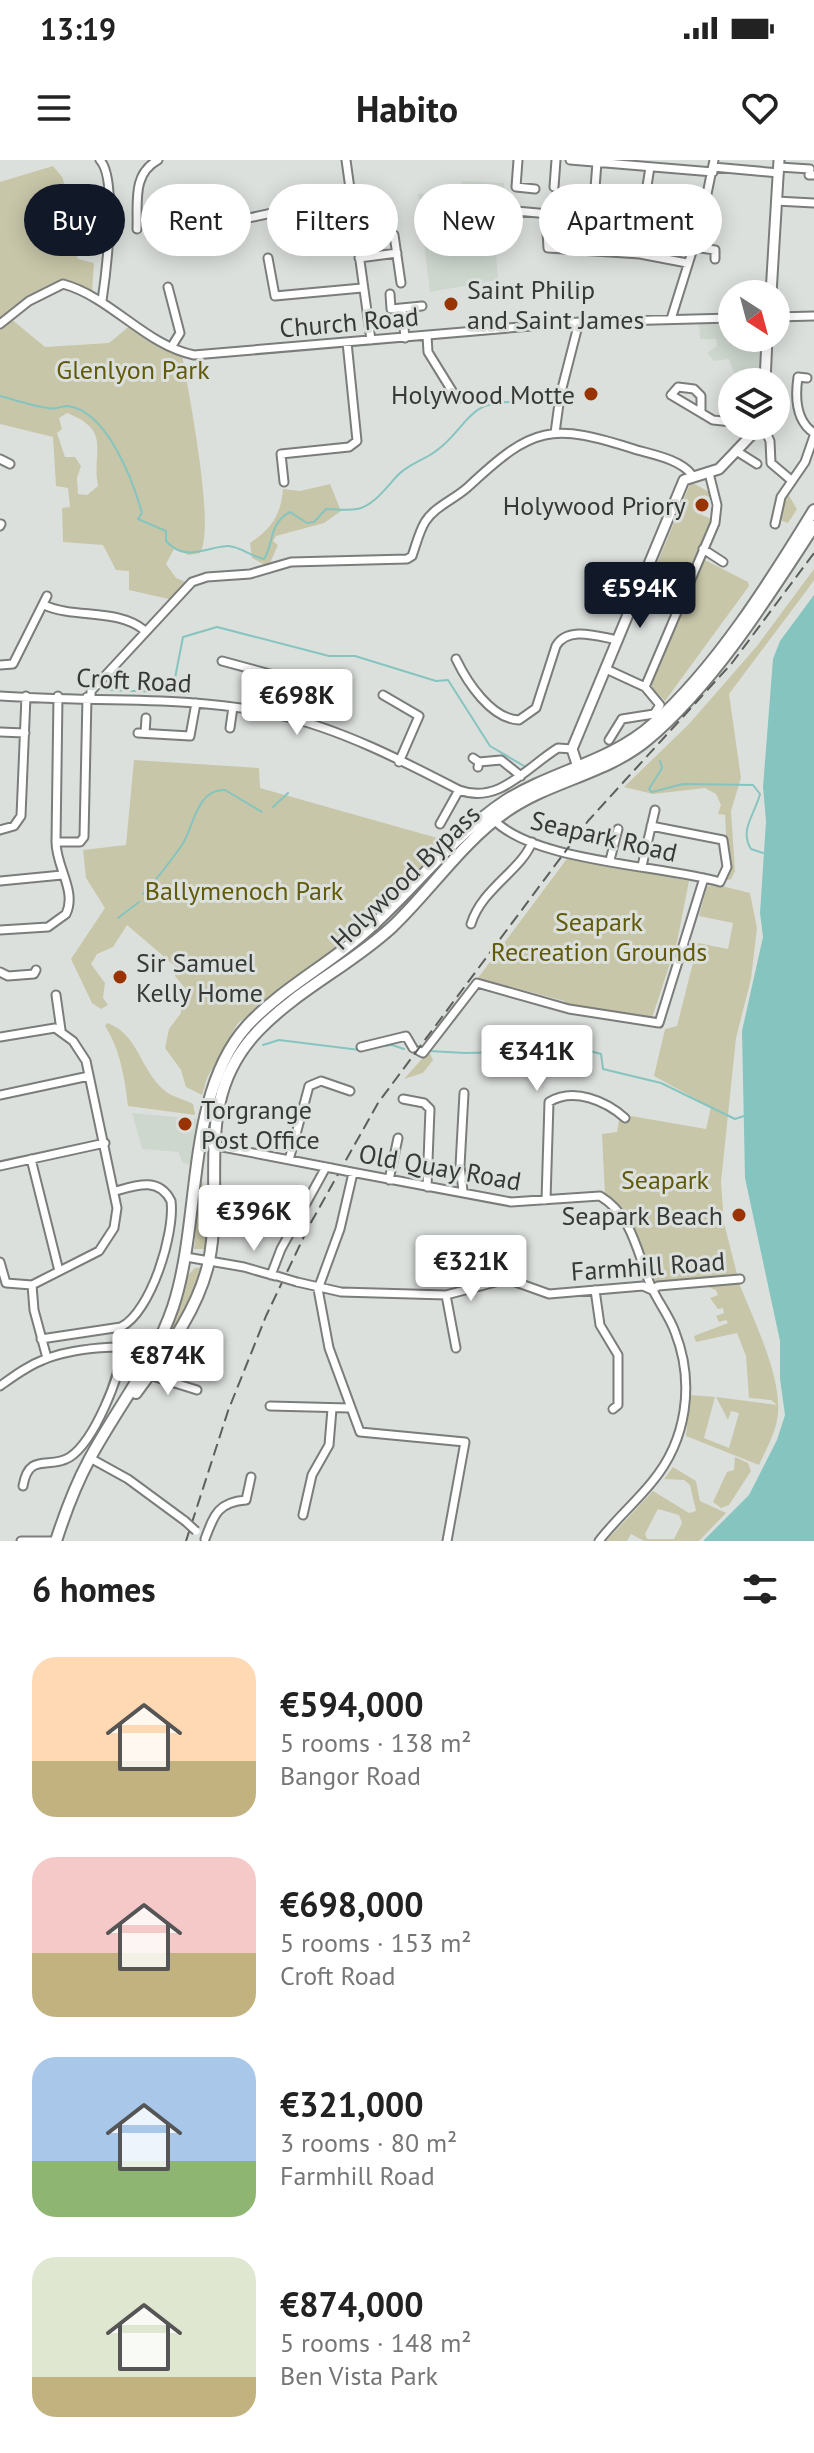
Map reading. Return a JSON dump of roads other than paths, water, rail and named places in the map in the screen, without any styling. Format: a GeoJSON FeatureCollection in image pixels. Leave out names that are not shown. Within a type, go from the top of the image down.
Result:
{"type":"FeatureCollection","features":[{"type":"Feature","properties":{"kind":"highway","name":"Holywood Bypass"},"geometry":{"type":"LineString","coordinates":[[579,771],[621,748],[667,711],[723,644],[782,562],[814,510]]}},
{"type":"Feature","properties":{"kind":"highway","name":"Holywood Bypass"},"geometry":{"type":"LineString","coordinates":[[241,1043],[257,1017],[367,931],[491,817],[539,782],[628,754],[680,708],[740,633],[814,526]]}},
{"type":"Feature","properties":{"kind":"highway"},"geometry":{"type":"LineString","coordinates":[[55,1541],[90,1458],[156,1355],[170,1344],[196,1300],[209,1257],[215,1205],[212,1145],[222,1090],[241,1043]]}},
{"type":"Feature","properties":{"kind":"highway"},"geometry":{"type":"LineString","coordinates":[[113,1422],[149,1375],[171,1312],[186,1255],[209,1093],[223,1060],[241,1043]]}},
{"type":"Feature","properties":{"kind":"highway"},"geometry":{"type":"LineString","coordinates":[[186,1255],[209,1257]]}},
{"type":"Feature","properties":{"kind":"main road"},"geometry":{"type":"LineString","coordinates":[[772,280],[779,167]]}},
{"type":"Feature","properties":{"kind":"main road"},"geometry":{"type":"LineString","coordinates":[[579,771],[572,749],[684,480],[692,475],[709,473],[749,440]]}},
{"type":"Feature","properties":{"kind":"street"},"geometry":{"type":"LineString","coordinates":[[100,160],[106,169],[108,201],[108,257],[102,301]]}},
{"type":"Feature","properties":{"kind":"street"},"geometry":{"type":"LineString","coordinates":[[137,229],[139,178],[144,169],[158,160]]}},
{"type":"Feature","properties":{"kind":"street"},"geometry":{"type":"LineString","coordinates":[[346,160],[350,184]]}},
{"type":"Feature","properties":{"kind":"street"},"geometry":{"type":"LineString","coordinates":[[518,160],[516,187],[535,189]]}},
{"type":"Feature","properties":{"kind":"street"},"geometry":{"type":"LineString","coordinates":[[554,184],[556,160]]}},
{"type":"Feature","properties":{"kind":"street"},"geometry":{"type":"LineString","coordinates":[[570,160],[650,167],[779,167],[810,169],[809,175],[813,175]]}},
{"type":"Feature","properties":{"kind":"street"},"geometry":{"type":"LineString","coordinates":[[595,184],[597,162]]}},
{"type":"Feature","properties":{"kind":"street"},"geometry":{"type":"LineString","coordinates":[[647,184],[650,167]]}},
{"type":"Feature","properties":{"kind":"street"},"geometry":{"type":"LineString","coordinates":[[776,201],[814,203]]}},
{"type":"Feature","properties":{"kind":"street"},"geometry":{"type":"LineString","coordinates":[[371,340],[359,258],[374,256]]}},
{"type":"Feature","properties":{"kind":"street"},"geometry":{"type":"LineString","coordinates":[[397,256],[401,283]]}},
{"type":"Feature","properties":{"kind":"street"},"geometry":{"type":"LineString","coordinates":[[620,256],[687,265]]}},
{"type":"Feature","properties":{"kind":"street"},"geometry":{"type":"LineString","coordinates":[[649,256],[687,265]]}},
{"type":"Feature","properties":{"kind":"street"},"geometry":{"type":"LineString","coordinates":[[671,319],[690,256]]}},
{"type":"Feature","properties":{"kind":"street"},"geometry":{"type":"LineString","coordinates":[[268,258],[275,296],[362,288]]}},
{"type":"Feature","properties":{"kind":"street","name":"Church Road"},"geometry":{"type":"LineString","coordinates":[[0,324],[29,301],[63,284],[81,289],[187,354],[206,355],[579,322],[718,318]]}},
{"type":"Feature","properties":{"kind":"street"},"geometry":{"type":"LineString","coordinates":[[168,287],[180,333],[172,346]]}},
{"type":"Feature","properties":{"kind":"street"},"geometry":{"type":"LineString","coordinates":[[390,294],[391,309],[422,306]]}},
{"type":"Feature","properties":{"kind":"street"},"geometry":{"type":"LineString","coordinates":[[402,308],[405,338]]}},
{"type":"Feature","properties":{"kind":"street"},"geometry":{"type":"LineString","coordinates":[[790,317],[814,316]]}},
{"type":"Feature","properties":{"kind":"street"},"geometry":{"type":"LineString","coordinates":[[555,433],[559,399],[579,322]]}},
{"type":"Feature","properties":{"kind":"street"},"geometry":{"type":"LineString","coordinates":[[427,336],[428,352],[457,399]]}},
{"type":"Feature","properties":{"kind":"street"},"geometry":{"type":"LineString","coordinates":[[284,482],[281,454],[349,447],[356,443],[347,342]]}},
{"type":"Feature","properties":{"kind":"street"},"geometry":{"type":"LineString","coordinates":[[775,524],[781,497],[805,462],[814,435],[803,423],[795,392],[798,377],[807,378]]}},
{"type":"Feature","properties":{"kind":"street"},"geometry":{"type":"LineString","coordinates":[[701,412],[701,396],[694,389],[678,387],[671,395],[701,412],[718,421]]}},
{"type":"Feature","properties":{"kind":"street"},"geometry":{"type":"LineString","coordinates":[[56,842],[80,842],[84,837],[91,691],[144,630],[192,582],[207,577],[250,574],[291,562],[407,559],[412,556],[431,515],[465,489],[495,459],[526,441],[555,433],[591,435],[615,442],[679,464],[692,475]]}},
{"type":"Feature","properties":{"kind":"street"},"geometry":{"type":"LineString","coordinates":[[769,440],[771,463],[791,480]]}},
{"type":"Feature","properties":{"kind":"street"},"geometry":{"type":"LineString","coordinates":[[738,452],[757,464]]}},
{"type":"Feature","properties":{"kind":"street"},"geometry":{"type":"LineString","coordinates":[[0,459],[10,464]]}},
{"type":"Feature","properties":{"kind":"street"},"geometry":{"type":"LineString","coordinates":[[645,687],[715,523],[717,505],[709,473]]}},
{"type":"Feature","properties":{"kind":"street"},"geometry":{"type":"LineString","coordinates":[[703,549],[723,562]]}},
{"type":"Feature","properties":{"kind":"street"},"geometry":{"type":"LineString","coordinates":[[0,665],[13,664],[46,601],[57,611],[123,618],[144,630]]}},
{"type":"Feature","properties":{"kind":"street"},"geometry":{"type":"LineString","coordinates":[[456,659],[487,701],[502,715],[519,720],[536,708],[556,646],[563,637],[575,634],[618,640]]}},
{"type":"Feature","properties":{"kind":"street"},"geometry":{"type":"LineString","coordinates":[[222,661],[292,680],[295,720]]}},
{"type":"Feature","properties":{"kind":"street"},"geometry":{"type":"LineString","coordinates":[[606,669],[645,687],[659,701],[658,712],[628,716],[609,740]]}},
{"type":"Feature","properties":{"kind":"street"},"geometry":{"type":"LineString","coordinates":[[383,695],[419,716],[399,762]]}},
{"type":"Feature","properties":{"kind":"street","name":"Croft Road"},"geometry":{"type":"LineString","coordinates":[[0,696],[89,697],[233,707],[295,720],[346,738],[459,790],[491,792],[521,776],[558,748],[572,749]]}},
{"type":"Feature","properties":{"kind":"street"},"geometry":{"type":"LineString","coordinates":[[0,830],[14,826],[21,816],[26,696]]}},
{"type":"Feature","properties":{"kind":"street"},"geometry":{"type":"LineString","coordinates":[[0,930],[48,927],[61,921],[70,899],[56,842],[58,696]]}},
{"type":"Feature","properties":{"kind":"street"},"geometry":{"type":"LineString","coordinates":[[146,718],[142,733],[190,736],[196,703]]}},
{"type":"Feature","properties":{"kind":"street"},"geometry":{"type":"LineString","coordinates":[[230,730],[233,707]]}},
{"type":"Feature","properties":{"kind":"street"},"geometry":{"type":"LineString","coordinates":[[0,732],[25,733]]}},
{"type":"Feature","properties":{"kind":"street"},"geometry":{"type":"LineString","coordinates":[[477,762],[501,760],[521,776]]}},
{"type":"Feature","properties":{"kind":"street"},"geometry":{"type":"LineString","coordinates":[[440,824],[459,790]]}},
{"type":"Feature","properties":{"kind":"street"},"geometry":{"type":"LineString","coordinates":[[642,866],[655,810]]}},
{"type":"Feature","properties":{"kind":"street","name":"Seapark Road"},"geometry":{"type":"LineString","coordinates":[[491,817],[509,834],[532,842],[720,882],[727,867],[723,840],[651,826]]}},
{"type":"Feature","properties":{"kind":"street"},"geometry":{"type":"LineString","coordinates":[[610,860],[618,829]]}},
{"type":"Feature","properties":{"kind":"street"},"geometry":{"type":"LineString","coordinates":[[471,920],[494,886],[529,850],[532,842]]}},
{"type":"Feature","properties":{"kind":"street"},"geometry":{"type":"LineString","coordinates":[[0,881],[62,875]]}},
{"type":"Feature","properties":{"kind":"street"},"geometry":{"type":"LineString","coordinates":[[361,1047],[406,1036],[423,1053],[477,983],[569,1009],[659,1023],[704,878]]}},
{"type":"Feature","properties":{"kind":"street"},"geometry":{"type":"LineString","coordinates":[[0,972],[10,976],[34,974],[36,970]]}},
{"type":"Feature","properties":{"kind":"street"},"geometry":{"type":"LineString","coordinates":[[0,1262],[6,1283],[32,1285],[88,1259],[108,1241],[116,1222],[116,1191],[89,1076],[82,1053],[61,1030],[56,995]]}},
{"type":"Feature","properties":{"kind":"street"},"geometry":{"type":"LineString","coordinates":[[0,1037],[51,1028],[61,1030]]}},
{"type":"Feature","properties":{"kind":"street"},"geometry":{"type":"LineString","coordinates":[[0,1095],[89,1076]]}},
{"type":"Feature","properties":{"kind":"street"},"geometry":{"type":"LineString","coordinates":[[289,1160],[309,1086],[321,1081],[350,1091]]}},
{"type":"Feature","properties":{"kind":"street"},"geometry":{"type":"LineString","coordinates":[[463,1191],[460,1166],[464,1093]]}},
{"type":"Feature","properties":{"kind":"street"},"geometry":{"type":"LineString","coordinates":[[546,1200],[549,1102],[557,1098],[599,1099],[625,1118]]}},
{"type":"Feature","properties":{"kind":"street"},"geometry":{"type":"LineString","coordinates":[[403,1099],[424,1103],[430,1110],[427,1187]]}},
{"type":"Feature","properties":{"kind":"street"},"geometry":{"type":"LineString","coordinates":[[389,1180],[398,1138]]}},
{"type":"Feature","properties":{"kind":"street"},"geometry":{"type":"LineString","coordinates":[[0,1166],[105,1143]]}},
{"type":"Feature","properties":{"kind":"street","name":"Old Quay Road"},"geometry":{"type":"LineString","coordinates":[[212,1145],[511,1202],[600,1196],[611,1203],[638,1245],[652,1290],[675,1332],[683,1356],[686,1387],[683,1416],[674,1447],[658,1475],[599,1541]]}},
{"type":"Feature","properties":{"kind":"street"},"geometry":{"type":"LineString","coordinates":[[31,1159],[59,1271]]}},
{"type":"Feature","properties":{"kind":"street"},"geometry":{"type":"LineString","coordinates":[[274,1276],[329,1168]]}},
{"type":"Feature","properties":{"kind":"street"},"geometry":{"type":"LineString","coordinates":[[349,1172],[340,1229],[318,1289],[325,1331],[349,1408],[357,1428],[366,1436],[465,1442],[447,1541]]}},
{"type":"Feature","properties":{"kind":"street"},"geometry":{"type":"LineString","coordinates":[[41,1339],[121,1327],[132,1320],[145,1302],[167,1239],[171,1201],[164,1190],[154,1185],[116,1191]]}},
{"type":"Feature","properties":{"kind":"street","name":"Farmhill Road"},"geometry":{"type":"LineString","coordinates":[[209,1257],[318,1289],[446,1295],[507,1279],[545,1293],[643,1286],[652,1290],[658,1286],[740,1279]]}},
{"type":"Feature","properties":{"kind":"street"},"geometry":{"type":"LineString","coordinates":[[32,1285],[47,1358]]}},
{"type":"Feature","properties":{"kind":"street"},"geometry":{"type":"LineString","coordinates":[[595,1290],[600,1325],[618,1355],[618,1405],[613,1409]]}},
{"type":"Feature","properties":{"kind":"street"},"geometry":{"type":"LineString","coordinates":[[446,1295],[456,1348]]}},
{"type":"Feature","properties":{"kind":"street"},"geometry":{"type":"LineString","coordinates":[[0,1386],[47,1358],[140,1346],[156,1355]]}},
{"type":"Feature","properties":{"kind":"street"},"geometry":{"type":"LineString","coordinates":[[23,1486],[26,1474],[35,1465],[64,1460],[76,1451],[113,1391],[121,1369],[122,1348]]}},
{"type":"Feature","properties":{"kind":"street"},"geometry":{"type":"LineString","coordinates":[[149,1375],[197,1390]]}},
{"type":"Feature","properties":{"kind":"street"},"geometry":{"type":"LineString","coordinates":[[270,1406],[349,1408]]}},
{"type":"Feature","properties":{"kind":"street"},"geometry":{"type":"LineString","coordinates":[[303,1515],[312,1475],[329,1445],[332,1409]]}},
{"type":"Feature","properties":{"kind":"street"},"geometry":{"type":"LineString","coordinates":[[90,1458],[128,1479],[206,1540],[220,1506],[229,1501],[246,1500],[251,1477]]}},
{"type":"Feature","properties":{"kind":"street"},"geometry":{"type":"LineString","coordinates":[[21,1541],[55,1541]]}},
{"type":"Feature","properties":{"kind":"water"},"geometry":{"type":"Polygon","coordinates":[[[814,595],[814,1541],[703,1541],[749,1495],[777,1440],[785,1415],[780,1379],[780,1341],[745,1178],[742,1031],[763,937],[760,913],[766,821],[763,787],[773,659],[780,641],[814,595]]]}},
{"type":"Feature","properties":{"kind":"waterway"},"geometry":{"type":"LineString","coordinates":[[0,396],[51,408],[67,406],[81,410],[94,420],[106,433],[125,466],[142,513],[138,519],[166,531],[166,541],[173,547],[195,552],[231,546],[264,559],[278,522],[290,512],[307,523],[314,522],[326,509],[363,507],[375,500],[404,470],[447,442],[477,411],[498,403],[514,402]]}},
{"type":"Feature","properties":{"kind":"waterway"},"geometry":{"type":"LineString","coordinates":[[108,690],[160,692],[175,678],[183,637],[217,627],[329,656],[355,656],[436,681],[448,680],[490,746],[524,766]]}},
{"type":"Feature","properties":{"kind":"waterway"},"geometry":{"type":"LineString","coordinates":[[660,761],[662,768],[649,789],[652,792],[683,784],[753,785],[760,794],[747,829],[748,842],[751,849],[763,853]]}},
{"type":"Feature","properties":{"kind":"waterway"},"geometry":{"type":"LineString","coordinates":[[143,894],[182,845],[202,802],[215,791],[225,790],[262,812]]}},
{"type":"Feature","properties":{"kind":"waterway"},"geometry":{"type":"LineString","coordinates":[[273,807],[288,793]]}},
{"type":"Feature","properties":{"kind":"waterway"},"geometry":{"type":"LineString","coordinates":[[118,918],[139,902]]}},
{"type":"Feature","properties":{"kind":"waterway"},"geometry":{"type":"LineString","coordinates":[[263,1045],[279,1040],[360,1050]]}},
{"type":"Feature","properties":{"kind":"waterway"},"geometry":{"type":"LineString","coordinates":[[375,1047],[392,1045],[404,1049]]}},
{"type":"Feature","properties":{"kind":"waterway"},"geometry":{"type":"LineString","coordinates":[[429,1051],[586,1050],[601,1054],[603,1069],[661,1083],[735,1119],[744,1116]]}},
{"type":"Feature","properties":{"kind":"railway"},"geometry":{"type":"LineString","coordinates":[[186,1541],[228,1411],[266,1316],[309,1226],[378,1103],[588,821],[732,663],[814,553]]}},
{"type":"Feature","properties":{"kind":"place","name":"Saint Philip and Saint James"},"geometry":{"type":"Point","coordinates":[451,304]}},
{"type":"Feature","properties":{"kind":"place","name":"Holywood Motte"},"geometry":{"type":"Point","coordinates":[591,394]}},
{"type":"Feature","properties":{"kind":"place","name":"Holywood Priory"},"geometry":{"type":"Point","coordinates":[702,505]}},
{"type":"Feature","properties":{"kind":"place","name":"Sir Samuel Kelly Home"},"geometry":{"type":"Point","coordinates":[120,977]}},
{"type":"Feature","properties":{"kind":"place","name":"Torgrange Post Office"},"geometry":{"type":"Point","coordinates":[185,1124]}},
{"type":"Feature","properties":{"kind":"place","name":"Seapark Beach"},"geometry":{"type":"Point","coordinates":[739,1215]}},
{"type":"Feature","properties":{"kind":"park label","name":"Glenlyon Park"},"geometry":{"type":"Point","coordinates":[133,369]}},
{"type":"Feature","properties":{"kind":"park label","name":"Ballymenoch Park"},"geometry":{"type":"Point","coordinates":[244,890]}},
{"type":"Feature","properties":{"kind":"park label","name":"Seapark Recreation Grounds"},"geometry":{"type":"Point","coordinates":[599,936]}},
{"type":"Feature","properties":{"kind":"park label","name":"Seapark"},"geometry":{"type":"Point","coordinates":[665,1179]}}]}
